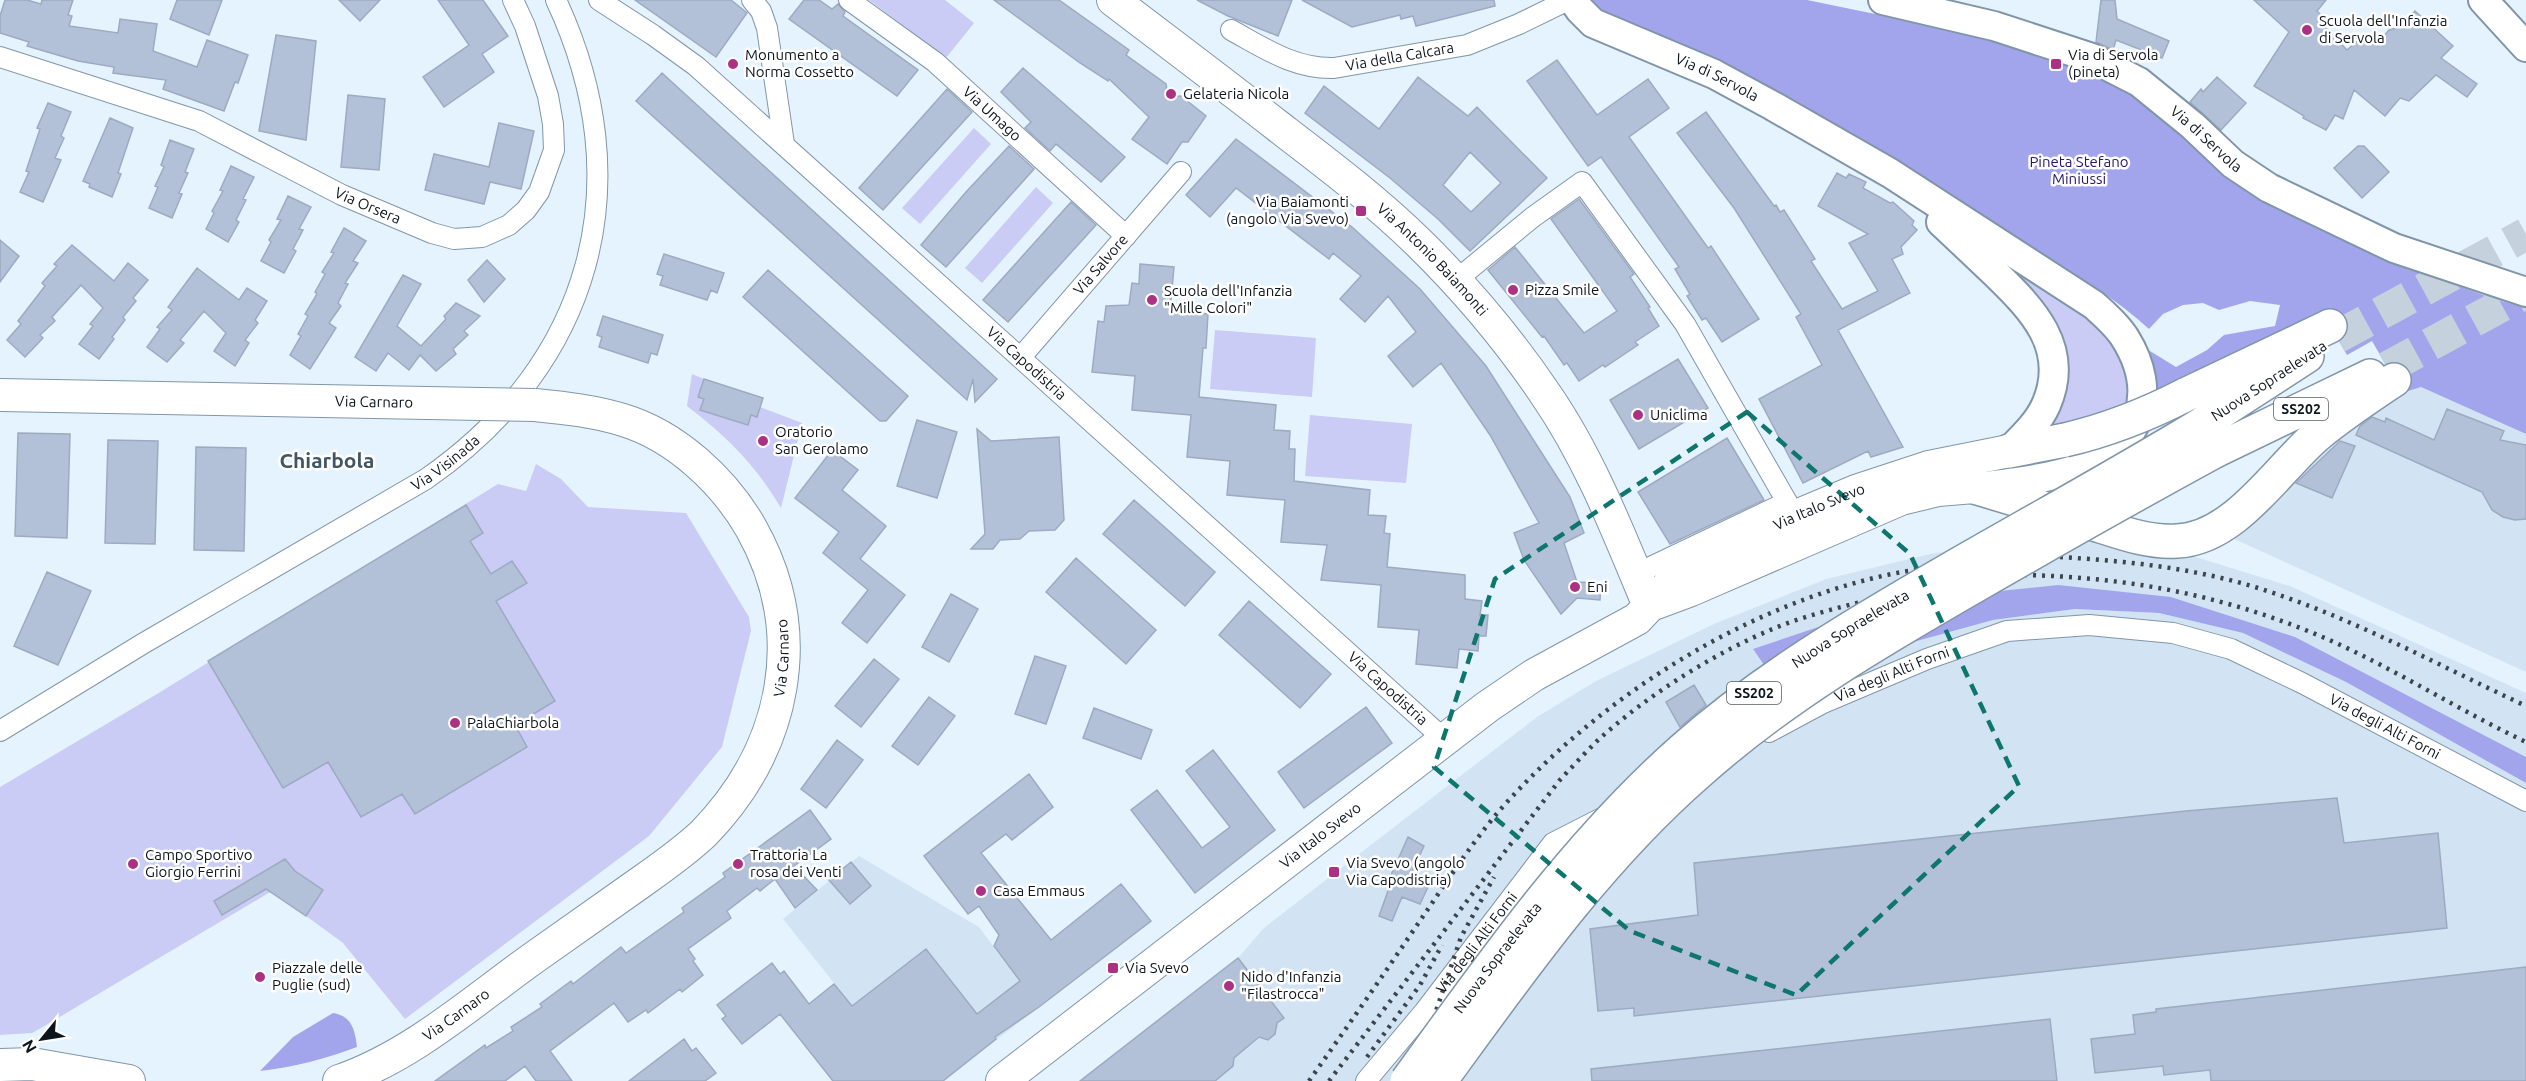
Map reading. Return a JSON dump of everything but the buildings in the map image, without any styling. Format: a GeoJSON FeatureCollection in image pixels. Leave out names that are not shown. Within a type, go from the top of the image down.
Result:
{"type":"FeatureCollection","features":[{"type":"Feature","properties":{"kind":"highway","name":"Nuova Sopraelevata"},"geometry":{"type":"LineString","coordinates":[[1440,1081],[1544,940],[1589,884],[1648,820],[1698,773],[1767,716],[1892,633],[2209,438],[2333,332],[2104,431],[2009,451]]}},
{"type":"Feature","properties":{"kind":"highway","name":"Nuova Sopraelevata"},"geometry":{"type":"LineString","coordinates":[[1407,1081],[1523,923],[1568,867],[1632,797],[1683,749],[1762,686],[1876,611],[2209,438],[2391,374],[2315,437],[2242,510],[2218,528],[2197,538],[2170,541],[2133,536],[2027,503],[1974,487]]}},
{"type":"Feature","properties":{"kind":"main road","name":"Via Antonio Baiamonti"},"geometry":{"type":"LineString","coordinates":[[1113,0],[1346,178],[1418,242],[1455,281],[1546,394],[1577,446],[1617,527],[1649,606]]}},
{"type":"Feature","properties":{"kind":"main road","name":"Via di Servola"},"geometry":{"type":"LineString","coordinates":[[1573,0],[1593,23],[1714,74],[1895,176],[2094,305],[2124,336],[2136,357],[2143,379],[2143,404],[2135,426],[2123,443],[2103,457],[2080,468],[2012,483],[1974,487]]}},
{"type":"Feature","properties":{"kind":"main road","name":"Via di Servola"},"geometry":{"type":"LineString","coordinates":[[1883,0],[1994,26],[2092,58],[2139,82],[2193,126],[2233,164],[2269,188],[2394,248],[2526,292]]}},
{"type":"Feature","properties":{"kind":"main road"},"geometry":{"type":"LineString","coordinates":[[2483,0],[2526,47]]}},
{"type":"Feature","properties":{"kind":"main road","name":"Via di Servola"},"geometry":{"type":"LineString","coordinates":[[1895,176],[2028,306],[2042,326],[2054,367],[2052,387],[2046,405],[2032,428],[2009,451]]}},
{"type":"Feature","properties":{"kind":"main road","name":"Via Carnaro"},"geometry":{"type":"LineString","coordinates":[[0,395],[536,405],[583,410],[625,420],[654,433],[677,448],[724,489],[749,525],[773,575],[782,611],[785,646],[783,679],[776,711],[755,764],[730,801],[701,835],[658,870],[401,1052],[363,1073],[339,1081]]}},
{"type":"Feature","properties":{"kind":"main road","name":"Via Italo Svevo"},"geometry":{"type":"LineString","coordinates":[[1002,1081],[1445,740],[1534,675],[1637,619],[1684,568],[1856,491],[1929,467],[2009,451]]}},
{"type":"Feature","properties":{"kind":"main road","name":"Via Italo Svevo"},"geometry":{"type":"LineString","coordinates":[[1649,606],[1901,499],[1938,490],[1974,487]]}},
{"type":"Feature","properties":{"kind":"main road"},"geometry":{"type":"LineString","coordinates":[[0,1065],[32,1064],[129,1081]]}},
{"type":"Feature","properties":{"kind":"street","name":"Via Orsera"},"geometry":{"type":"LineString","coordinates":[[0,57],[199,121],[342,195],[432,232],[454,239],[482,237],[509,225],[526,210],[539,192],[554,150],[553,124],[548,96],[525,26],[513,0]]}},
{"type":"Feature","properties":{"kind":"street","name":"Via Visinada"},"geometry":{"type":"LineString","coordinates":[[0,730],[426,479],[481,437],[534,376],[564,327],[578,290],[596,218],[598,191],[597,153],[591,107],[581,63],[556,0]]}},
{"type":"Feature","properties":{"kind":"street","name":"Via Capodistria"},"geometry":{"type":"LineString","coordinates":[[599,0],[696,66],[1445,740]]}},
{"type":"Feature","properties":{"kind":"street"},"geometry":{"type":"LineString","coordinates":[[752,0],[761,11],[767,28],[784,144]]}},
{"type":"Feature","properties":{"kind":"street","name":"Via Umago"},"geometry":{"type":"LineString","coordinates":[[849,0],[935,62],[1126,236]]}},
{"type":"Feature","properties":{"kind":"street","name":"Via della Calcara"},"geometry":{"type":"LineString","coordinates":[[1231,30],[1283,59],[1317,69],[1334,68],[1467,45],[1568,0]]}},
{"type":"Feature","properties":{"kind":"street","name":"Via Salvore"},"geometry":{"type":"LineString","coordinates":[[1021,357],[1180,172]]}},
{"type":"Feature","properties":{"kind":"street"},"geometry":{"type":"LineString","coordinates":[[1455,281],[1533,217],[1582,182],[1685,324],[1787,502],[1636,574]]}},
{"type":"Feature","properties":{"kind":"street","name":"Via degli Alti Forni"},"geometry":{"type":"LineString","coordinates":[[1366,1081],[1424,1012],[1553,843],[1823,704],[1928,659],[2007,632],[2089,625],[2173,633],[2231,649],[2302,683],[2526,801]]}},
{"type":"Feature","properties":{"kind":"highlighted area"},"geometry":{"type":"Polygon","coordinates":[[[1747,412],[1910,554],[2019,786],[1796,995],[1630,931],[1434,767],[1495,579],[1747,412]]]}},
{"type":"Feature","properties":{"kind":"shaded area"},"geometry":{"type":"Polygon","coordinates":[[[869,0],[945,0],[974,23],[946,58],[869,0]]]}},
{"type":"Feature","properties":{"kind":"shaded area"},"geometry":{"type":"Polygon","coordinates":[[[974,128],[991,144],[920,224],[902,208],[974,128]]]}},
{"type":"Feature","properties":{"kind":"shaded area"},"geometry":{"type":"Polygon","coordinates":[[[1036,187],[1053,203],[982,283],[965,268],[1036,187]]]}},
{"type":"Feature","properties":{"kind":"shaded area"},"geometry":{"type":"Polygon","coordinates":[[[1979,244],[2082,311],[2112,343],[2129,374],[2132,396],[2122,424],[2079,459],[1996,475],[1939,476],[2041,456],[2065,370],[1979,244]]]}},
{"type":"Feature","properties":{"kind":"shaded area"},"geometry":{"type":"Polygon","coordinates":[[[1215,330],[1316,338],[1312,397],[1210,389],[1215,330]]]}},
{"type":"Feature","properties":{"kind":"shaded area","name":"Oratorio San Gerolamo"},"geometry":{"type":"Polygon","coordinates":[[[692,374],[704,379],[698,397],[704,399],[700,410],[748,425],[751,415],[757,417],[760,407],[802,423],[781,508],[761,478],[739,452],[687,406],[692,374]]]}},
{"type":"Feature","properties":{"kind":"shaded area"},"geometry":{"type":"Polygon","coordinates":[[[2421,387],[2526,434],[2526,672],[2232,538],[2336,439],[2402,393],[2421,387]]]}},
{"type":"Feature","properties":{"kind":"shaded area"},"geometry":{"type":"Polygon","coordinates":[[[1310,415],[1412,424],[1406,483],[1305,476],[1310,415]]]}},
{"type":"Feature","properties":{"kind":"shaded area","name":"PalaChiarbola"},"geometry":{"type":"Polygon","coordinates":[[[536,464],[561,479],[588,507],[686,513],[749,617],[751,631],[722,747],[649,836],[405,1019],[343,943],[272,891],[32,1033],[0,1035],[0,787],[157,694],[498,484],[526,491],[536,464]]]}},
{"type":"Feature","properties":{"kind":"shaded area"},"geometry":{"type":"Polygon","coordinates":[[[2097,541],[2186,554],[2290,586],[2526,693],[2526,757],[2295,637],[2171,597],[1893,602],[1791,704],[1917,641],[1993,620],[2075,609],[2159,613],[2243,633],[2346,682],[2526,783],[2526,1081],[1080,1081],[1238,958],[1264,928],[1398,824],[1537,717],[1596,681],[1716,623],[1826,579],[1930,554],[2007,543],[2097,541]]]}},
{"type":"Feature","properties":{"kind":"shaded area"},"geometry":{"type":"Polygon","coordinates":[[[859,856],[979,927],[1039,1007],[943,1081],[786,1022],[834,983],[783,919],[859,856]]]}},
{"type":"Feature","properties":{"kind":"green space","name":"Pineta Stefano Miniussi"},"geometry":{"type":"Polygon","coordinates":[[[1587,0],[1807,0],[1982,36],[2093,75],[2130,93],[2200,151],[2293,214],[2380,257],[2491,298],[2526,308],[2526,434],[2421,387],[2402,393],[2372,341],[2347,355],[2325,317],[2159,396],[2150,351],[2176,367],[2207,350],[2224,335],[2275,326],[2280,305],[2250,301],[2219,310],[2203,303],[2183,305],[2163,314],[2149,329],[2118,303],[2084,280],[1963,207],[1860,149],[1598,12],[1587,0]]]}},
{"type":"Feature","properties":{"kind":"green space"},"geometry":{"type":"Polygon","coordinates":[[[2058,585],[2171,597],[2295,637],[2526,757],[2526,783],[2346,682],[2243,633],[2159,613],[2075,609],[1993,620],[1917,641],[1791,704],[1753,649],[1893,602],[2058,585]]]}},
{"type":"Feature","properties":{"kind":"green space"},"geometry":{"type":"Polygon","coordinates":[[[333,1013],[344,1017],[351,1025],[357,1047],[310,1062],[260,1071],[293,1037],[333,1013]]]}},
{"type":"Feature","properties":{"kind":"tunnel"},"geometry":{"type":"LineString","coordinates":[[2337,337],[2526,234]]}},
{"type":"Feature","properties":{"kind":"tunnel"},"geometry":{"type":"LineString","coordinates":[[2387,368],[2526,292]]}},
{"type":"Feature","properties":{"kind":"railway"},"geometry":{"type":"LineString","coordinates":[[2060,557],[2160,566],[2209,575],[2258,588],[2360,627],[2526,706]]}},
{"type":"Feature","properties":{"kind":"railway"},"geometry":{"type":"LineString","coordinates":[[1309,1081],[1477,839],[1499,811],[1537,771],[1579,733],[1624,698],[1671,666],[1721,637],[1772,612],[1825,592],[1892,574],[1990,561]]}},
{"type":"Feature","properties":{"kind":"railway"},"geometry":{"type":"LineString","coordinates":[[2024,575],[2097,579],[2169,590],[2273,618],[2363,656],[2526,742]]}},
{"type":"Feature","properties":{"kind":"railway"},"geometry":{"type":"LineString","coordinates":[[1329,1081],[1559,781],[1597,741],[1659,692],[1728,650],[1786,624],[1864,601]]}},
{"type":"Feature","properties":{"kind":"railway"},"geometry":{"type":"LineString","coordinates":[[1426,1081],[1435,1014],[1461,937],[1494,877]]}},
{"type":"Feature","properties":{"kind":"railway"},"geometry":{"type":"LineString","coordinates":[[1367,1057],[1420,985],[1442,945]]}},
{"type":"Feature","properties":{"kind":"place","name":"Scuola dell'Infanzia di Servola"},"geometry":{"type":"Point","coordinates":[2307,30]}},
{"type":"Feature","properties":{"kind":"place","name":"Monumento a Norma Cossetto"},"geometry":{"type":"Point","coordinates":[733,64]}},
{"type":"Feature","properties":{"kind":"place","name":"Via di Servola (pineta)"},"geometry":{"type":"Point","coordinates":[2056,64]}},
{"type":"Feature","properties":{"kind":"place","name":"Gelateria Nicola"},"geometry":{"type":"Point","coordinates":[1171,94]}},
{"type":"Feature","properties":{"kind":"place","name":"Via Baiamonti (angolo Via Svevo)"},"geometry":{"type":"Point","coordinates":[1361,211]}},
{"type":"Feature","properties":{"kind":"place","name":"Pizza Smile"},"geometry":{"type":"Point","coordinates":[1513,290]}},
{"type":"Feature","properties":{"kind":"place","name":"Scuola dell'Infanzia \"Mille Colori\""},"geometry":{"type":"Point","coordinates":[1152,300]}},
{"type":"Feature","properties":{"kind":"place","name":"Uniclima"},"geometry":{"type":"Point","coordinates":[1638,415]}},
{"type":"Feature","properties":{"kind":"place","name":"Oratorio San Gerolamo"},"geometry":{"type":"Point","coordinates":[763,441]}},
{"type":"Feature","properties":{"kind":"place","name":"Eni"},"geometry":{"type":"Point","coordinates":[1575,587]}},
{"type":"Feature","properties":{"kind":"place","name":"PalaChiarbola"},"geometry":{"type":"Point","coordinates":[455,723]}},
{"type":"Feature","properties":{"kind":"place","name":"Campo Sportivo Giorgio Ferrini"},"geometry":{"type":"Point","coordinates":[133,864]}},
{"type":"Feature","properties":{"kind":"place","name":"Trattoria La rosa dei Venti"},"geometry":{"type":"Point","coordinates":[738,864]}},
{"type":"Feature","properties":{"kind":"place","name":"Via Svevo (angolo Via Capodistria)"},"geometry":{"type":"Point","coordinates":[1334,872]}},
{"type":"Feature","properties":{"kind":"place","name":"Casa Emmaus"},"geometry":{"type":"Point","coordinates":[981,891]}},
{"type":"Feature","properties":{"kind":"place","name":"Via Svevo"},"geometry":{"type":"Point","coordinates":[1113,968]}},
{"type":"Feature","properties":{"kind":"place","name":"Piazzale delle Puglie (sud)"},"geometry":{"type":"Point","coordinates":[260,977]}},
{"type":"Feature","properties":{"kind":"place","name":"Nido d'Infanzia \"Filastrocca\""},"geometry":{"type":"Point","coordinates":[1229,986]}},
{"type":"Feature","properties":{"kind":"district","name":"Chiarbola"},"geometry":{"type":"Point","coordinates":[327,461]}}]}
